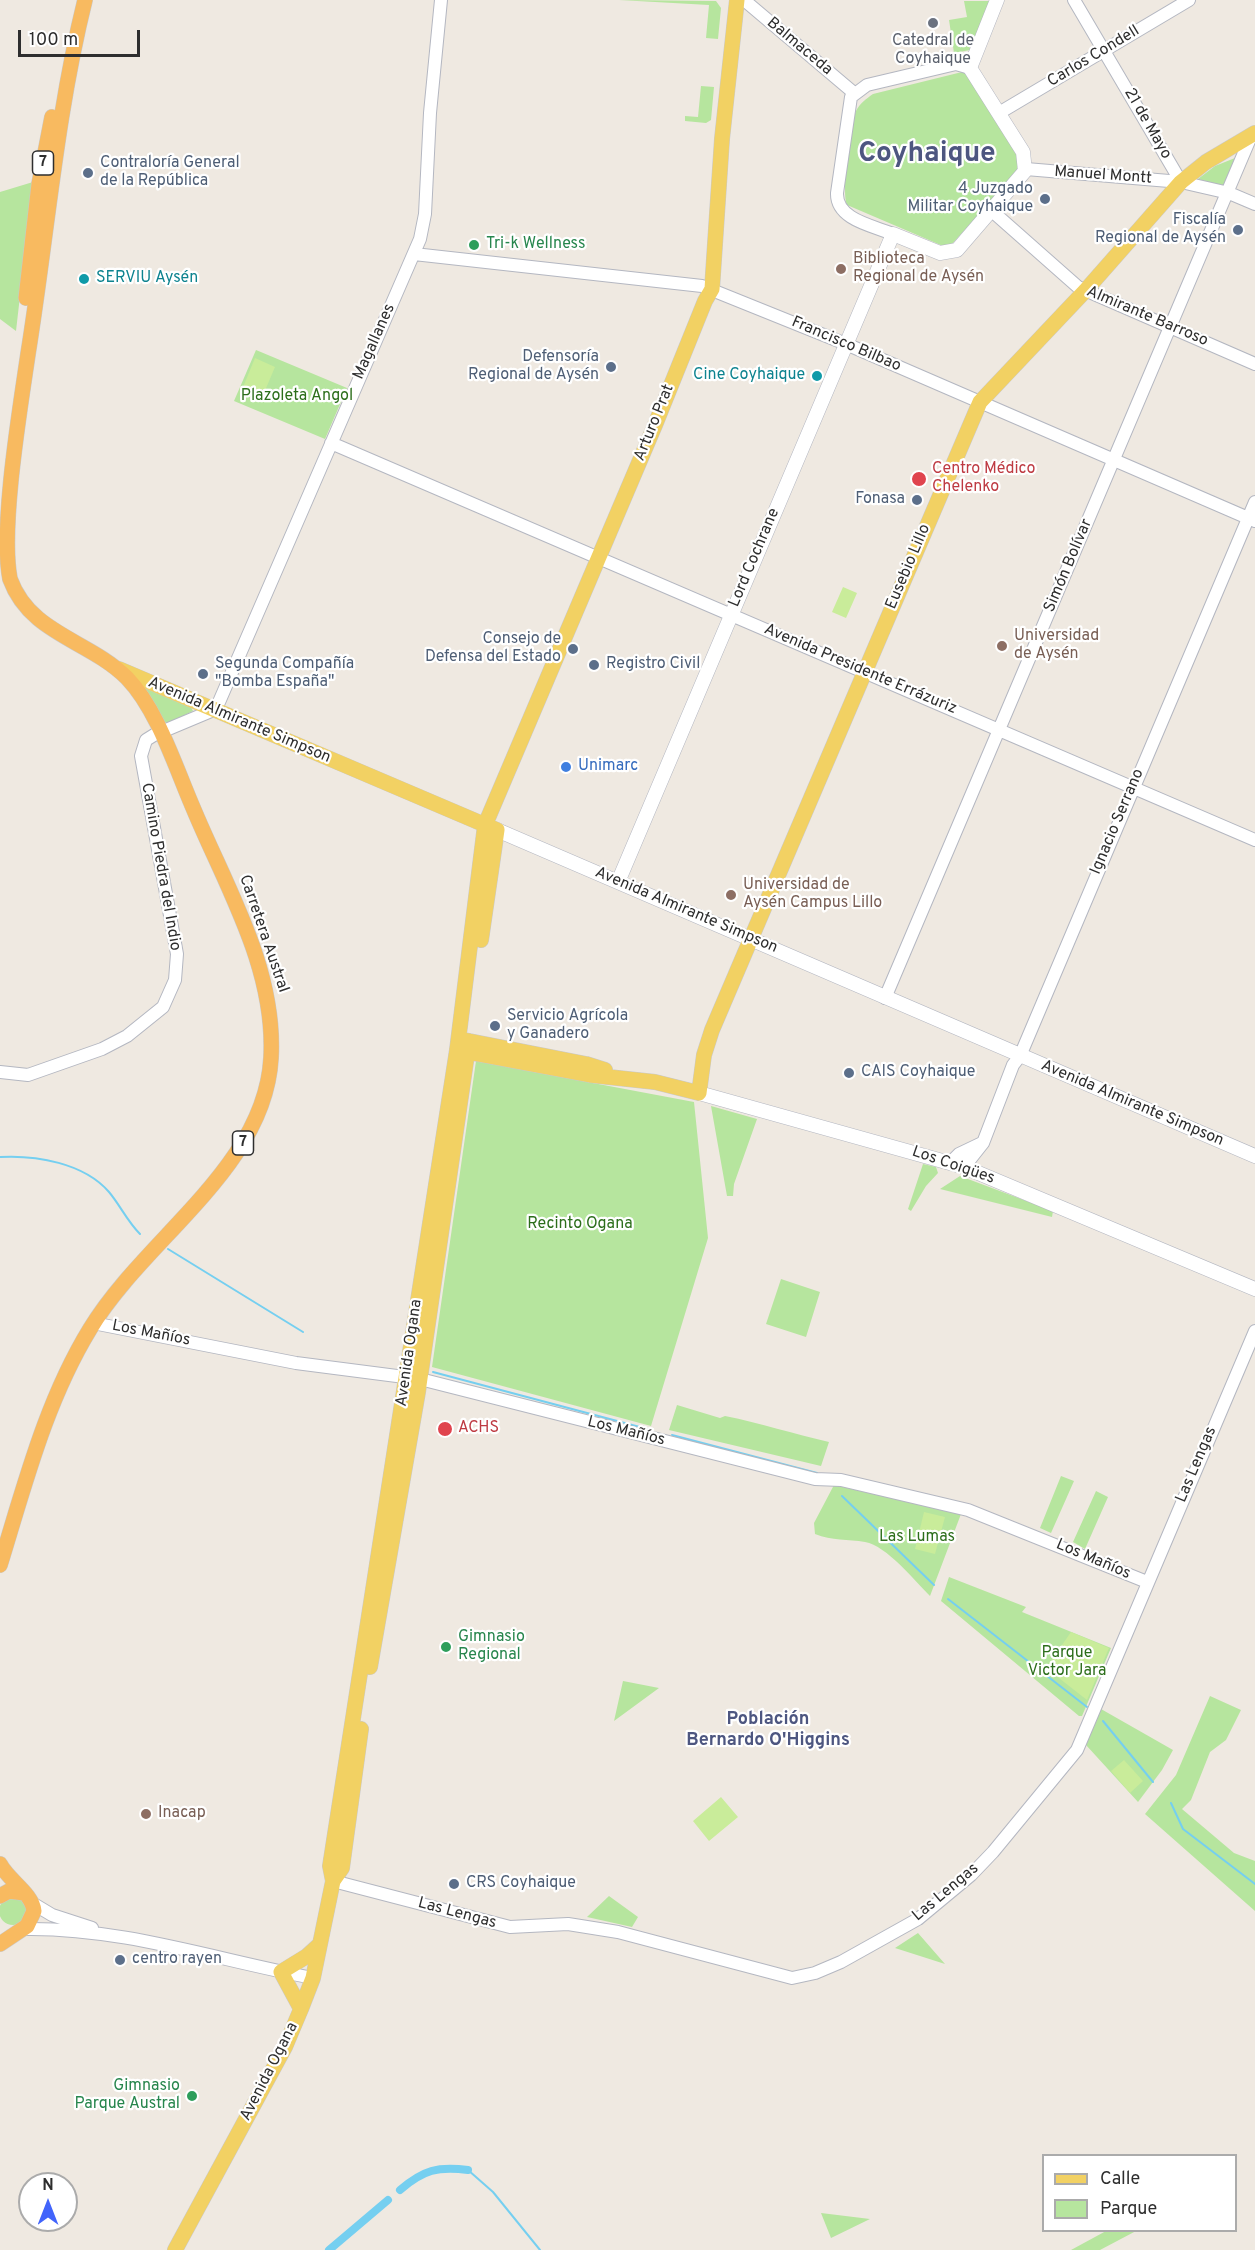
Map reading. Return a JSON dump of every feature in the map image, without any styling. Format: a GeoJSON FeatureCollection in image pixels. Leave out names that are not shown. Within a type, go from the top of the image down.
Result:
{"type":"FeatureCollection","features":[{"type":"Feature","properties":{"kind":"highway","name":"Carretera Austral"},"geometry":{"type":"LineString","coordinates":[[0,1565],[54,1398],[93,1323],[133,1269],[224,1172],[251,1132],[265,1098],[271,1059],[266,991],[246,930],[235,898],[160,732],[134,687],[116,668],[35,617],[20,600],[10,578],[4,540],[18,412],[19,361],[39,184],[82,1]]}},
{"type":"Feature","properties":{"kind":"highway","name":"Carretera Austral"},"geometry":{"type":"LineString","coordinates":[[0,1554],[17,1510]]}},
{"type":"Feature","properties":{"kind":"highway"},"geometry":{"type":"LineString","coordinates":[[0,1864],[28,1898],[33,1916],[20,1930],[0,1944]]}},
{"type":"Feature","properties":{"kind":"highway"},"geometry":{"type":"LineString","coordinates":[[0,1896],[9,1891],[28,1898]]}},
{"type":"Feature","properties":{"kind":"highway"},"geometry":{"type":"LineString","coordinates":[[0,1926],[20,1930]]}},
{"type":"Feature","properties":{"kind":"main road","name":"Arturo Prat"},"geometry":{"type":"LineString","coordinates":[[491,827],[599,558],[712,289],[722,139],[737,0]]}},
{"type":"Feature","properties":{"kind":"main road"},"geometry":{"type":"LineString","coordinates":[[894,234],[940,253],[949,253],[960,247],[1021,178],[1026,169],[1023,152],[970,68],[997,0]]}},
{"type":"Feature","properties":{"kind":"main road","name":"Eusebio Lillo"},"geometry":{"type":"LineString","coordinates":[[699,1093],[709,1038],[980,402],[1085,291],[1180,182],[1206,162],[1254,134]]}},
{"type":"Feature","properties":{"kind":"main road","name":"Lord Cochrane"},"geometry":{"type":"LineString","coordinates":[[618,882],[894,234]]}},
{"type":"Feature","properties":{"kind":"main road","name":"Avenida Almirante Simpson"},"geometry":{"type":"LineString","coordinates":[[116,668],[1255,1156]]}},
{"type":"Feature","properties":{"kind":"main road","name":"Avenida Ogana"},"geometry":{"type":"LineString","coordinates":[[175,2250],[285,2047],[313,1978],[333,1881],[342,1868],[364,1706],[465,1044],[491,827]]}},
{"type":"Feature","properties":{"kind":"main road","name":"Los Coigües"},"geometry":{"type":"LineString","coordinates":[[465,1044],[586,1064],[957,1165],[1255,1288]]}},
{"type":"Feature","properties":{"kind":"main road"},"geometry":{"type":"LineString","coordinates":[[301,2009],[281,1972],[307,1956],[319,1945]]}},
{"type":"Feature","properties":{"kind":"street","name":"Magallanes"},"geometry":{"type":"LineString","coordinates":[[216,709],[414,254],[425,214],[441,0]]}},
{"type":"Feature","properties":{"kind":"street","name":"Balmaceda"},"geometry":{"type":"LineString","coordinates":[[744,0],[854,93]]}},
{"type":"Feature","properties":{"kind":"street","name":"21 de Mayo"},"geometry":{"type":"LineString","coordinates":[[1074,0],[1180,182]]}},
{"type":"Feature","properties":{"kind":"street","name":"Carlos Condell"},"geometry":{"type":"LineString","coordinates":[[999,114],[1189,0]]}},
{"type":"Feature","properties":{"kind":"street"},"geometry":{"type":"LineString","coordinates":[[894,234],[849,216],[837,201],[848,107],[854,93],[867,84],[948,66],[962,64],[970,68]]}},
{"type":"Feature","properties":{"kind":"street","name":"Simón Bolívar"},"geometry":{"type":"LineString","coordinates":[[885,998],[1254,134]]}},
{"type":"Feature","properties":{"kind":"street","name":"Manuel Montt"},"geometry":{"type":"LineString","coordinates":[[1026,169],[1180,182]]}},
{"type":"Feature","properties":{"kind":"street"},"geometry":{"type":"LineString","coordinates":[[1180,182],[1229,193],[1255,204]]}},
{"type":"Feature","properties":{"kind":"street","name":"Almirante Barroso"},"geometry":{"type":"LineString","coordinates":[[992,212],[1085,291],[1255,364]]}},
{"type":"Feature","properties":{"kind":"street","name":"Francisco Bilbao"},"geometry":{"type":"LineString","coordinates":[[414,254],[689,284],[712,289],[846,344],[1252,520]]}},
{"type":"Feature","properties":{"kind":"street","name":"Avenida Presidente Errázuriz"},"geometry":{"type":"LineString","coordinates":[[332,443],[1255,840]]}},
{"type":"Feature","properties":{"kind":"street","name":"Ignacio Serrano"},"geometry":{"type":"LineString","coordinates":[[957,1165],[959,1154],[983,1143],[1013,1065],[1020,1056],[1132,787],[1252,520],[1255,502]]}},
{"type":"Feature","properties":{"kind":"street"},"geometry":{"type":"LineString","coordinates":[[160,732],[216,709]]}},
{"type":"Feature","properties":{"kind":"street","name":"Camino Piedra del Indio"},"geometry":{"type":"LineString","coordinates":[[0,1072],[28,1075],[102,1049],[127,1036],[163,1007],[175,980],[177,954],[141,756],[146,740],[160,732]]}},
{"type":"Feature","properties":{"kind":"street","name":"Los Mañíos"},"geometry":{"type":"LineString","coordinates":[[93,1323],[296,1363],[413,1378],[815,1479],[842,1480],[968,1510],[1147,1582]]}},
{"type":"Feature","properties":{"kind":"street","name":"Las Lengas"},"geometry":{"type":"LineString","coordinates":[[333,1881],[510,1928],[568,1924],[618,1932],[779,1977],[792,1978],[815,1973],[872,1946],[918,1919],[993,1852],[1077,1750],[1255,1331]]}},
{"type":"Feature","properties":{"kind":"street"},"geometry":{"type":"LineString","coordinates":[[28,1898],[52,1915],[122,1938]]}},
{"type":"Feature","properties":{"kind":"street"},"geometry":{"type":"LineString","coordinates":[[20,1930],[57,1929],[122,1938],[313,1978]]}},
{"type":"Feature","properties":{"kind":"green space"},"geometry":{"type":"Polygon","coordinates":[[[619,0],[716,1],[721,8],[718,39],[706,38],[709,5],[619,0]]]}},
{"type":"Feature","properties":{"kind":"green space"},"geometry":{"type":"Polygon","coordinates":[[[964,1],[990,1],[970,50],[954,53],[949,20],[967,17],[964,1]]]}},
{"type":"Feature","properties":{"kind":"green space"},"geometry":{"type":"Polygon","coordinates":[[[962,72],[968,75],[1019,159],[1016,174],[951,245],[943,246],[847,205],[845,187],[849,144],[856,111],[861,103],[873,94],[962,72]]]}},
{"type":"Feature","properties":{"kind":"green space"},"geometry":{"type":"Polygon","coordinates":[[[701,86],[714,87],[711,120],[706,123],[685,121],[685,116],[698,117],[701,86]]]}},
{"type":"Feature","properties":{"kind":"green space"},"geometry":{"type":"Polygon","coordinates":[[[1235,158],[1225,187],[1198,179],[1215,166],[1235,158]]]}},
{"type":"Feature","properties":{"kind":"green space"},"geometry":{"type":"Polygon","coordinates":[[[33,182],[16,331],[0,319],[0,192],[33,182]]]}},
{"type":"Feature","properties":{"kind":"green space","name":"Plazoleta Angol"},"geometry":{"type":"Polygon","coordinates":[[[256,350],[347,388],[325,439],[234,401],[256,350]]]}},
{"type":"Feature","properties":{"kind":"green space"},"geometry":{"type":"Polygon","coordinates":[[[255,358],[275,367],[261,400],[241,392],[255,358]]]}},
{"type":"Feature","properties":{"kind":"green space"},"geometry":{"type":"Polygon","coordinates":[[[843,587],[857,593],[846,618],[832,612],[843,587]]]}},
{"type":"Feature","properties":{"kind":"green space"},"geometry":{"type":"Polygon","coordinates":[[[143,684],[191,707],[193,711],[169,723],[161,721],[143,684]]]}},
{"type":"Feature","properties":{"kind":"green space","name":"Recinto Ogana"},"geometry":{"type":"Polygon","coordinates":[[[476,1061],[694,1102],[708,1238],[651,1426],[432,1367],[476,1061]]]}},
{"type":"Feature","properties":{"kind":"green space"},"geometry":{"type":"Polygon","coordinates":[[[711,1106],[757,1119],[734,1184],[733,1196],[727,1196],[711,1106]]]}},
{"type":"Feature","properties":{"kind":"green space"},"geometry":{"type":"Polygon","coordinates":[[[923,1164],[936,1167],[938,1173],[926,1186],[911,1211],[908,1209],[923,1164]]]}},
{"type":"Feature","properties":{"kind":"green space"},"geometry":{"type":"Polygon","coordinates":[[[960,1176],[1053,1211],[1052,1217],[940,1189],[960,1176]]]}},
{"type":"Feature","properties":{"kind":"green space"},"geometry":{"type":"Polygon","coordinates":[[[781,1279],[820,1292],[806,1337],[766,1324],[781,1279]]]}},
{"type":"Feature","properties":{"kind":"green space"},"geometry":{"type":"Polygon","coordinates":[[[677,1405],[720,1418],[725,1416],[829,1442],[821,1466],[669,1430],[677,1405]]]}},
{"type":"Feature","properties":{"kind":"green space"},"geometry":{"type":"Polygon","coordinates":[[[1061,1476],[1074,1481],[1051,1533],[1040,1528],[1061,1476]]]}},
{"type":"Feature","properties":{"kind":"green space","name":"Las Lumas"},"geometry":{"type":"Polygon","coordinates":[[[834,1485],[961,1514],[930,1596],[900,1564],[873,1545],[815,1534],[814,1523],[834,1485]]]}},
{"type":"Feature","properties":{"kind":"green space"},"geometry":{"type":"Polygon","coordinates":[[[1096,1491],[1108,1497],[1085,1549],[1073,1542],[1096,1491]]]}},
{"type":"Feature","properties":{"kind":"green space"},"geometry":{"type":"Polygon","coordinates":[[[924,1512],[945,1517],[935,1554],[915,1549],[924,1512]]]}},
{"type":"Feature","properties":{"kind":"green space","name":"Parque Victor Jara"},"geometry":{"type":"Polygon","coordinates":[[[949,1577],[1026,1607],[1022,1612],[1111,1648],[1082,1716],[1079,1716],[941,1601],[949,1577]]]}},
{"type":"Feature","properties":{"kind":"green space","name":"Parque Victor Jara"},"geometry":{"type":"Polygon","coordinates":[[[1071,1632],[1109,1648],[1087,1700],[1046,1668],[1071,1632]]]}},
{"type":"Feature","properties":{"kind":"green space"},"geometry":{"type":"Polygon","coordinates":[[[623,1681],[659,1688],[614,1721],[623,1681]]]}},
{"type":"Feature","properties":{"kind":"green space"},"geometry":{"type":"Polygon","coordinates":[[[1210,1696],[1241,1710],[1226,1740],[1210,1752],[1191,1800],[1182,1809],[1234,1853],[1255,1861],[1255,1911],[1145,1814],[1176,1775],[1210,1696]]]}},
{"type":"Feature","properties":{"kind":"green space"},"geometry":{"type":"Polygon","coordinates":[[[1101,1709],[1173,1750],[1162,1770],[1138,1802],[1086,1745],[1101,1709]]]}},
{"type":"Feature","properties":{"kind":"green space"},"geometry":{"type":"Polygon","coordinates":[[[1124,1760],[1143,1781],[1130,1793],[1111,1771],[1124,1760]]]}},
{"type":"Feature","properties":{"kind":"green space"},"geometry":{"type":"Polygon","coordinates":[[[721,1797],[738,1817],[709,1841],[693,1821],[721,1797]]]}},
{"type":"Feature","properties":{"kind":"green space"},"geometry":{"type":"Polygon","coordinates":[[[609,1896],[638,1917],[632,1927],[587,1917],[609,1896]]]}},
{"type":"Feature","properties":{"kind":"green space"},"geometry":{"type":"Polygon","coordinates":[[[13,1897],[23,1901],[27,1911],[23,1921],[13,1925],[3,1921],[-1,1911],[3,1901],[13,1897]]]}},
{"type":"Feature","properties":{"kind":"green space"},"geometry":{"type":"Polygon","coordinates":[[[918,1933],[945,1964],[895,1948],[918,1933]]]}},
{"type":"Feature","properties":{"kind":"green space"},"geometry":{"type":"Polygon","coordinates":[[[821,2213],[870,2219],[831,2238],[821,2213]]]}},
{"type":"Feature","properties":{"kind":"green space"},"geometry":{"type":"Polygon","coordinates":[[[1104,2232],[1134,2232],[1100,2250],[1071,2250],[1104,2232]]]}},
{"type":"Feature","properties":{"kind":"waterway"},"geometry":{"type":"LineString","coordinates":[[0,1157],[44,1160],[59,1163],[86,1174],[109,1192],[140,1234]]}},
{"type":"Feature","properties":{"kind":"waterway"},"geometry":{"type":"LineString","coordinates":[[168,1249],[303,1332]]}},
{"type":"Feature","properties":{"kind":"waterway"},"geometry":{"type":"LineString","coordinates":[[433,1372],[651,1430]]}},
{"type":"Feature","properties":{"kind":"waterway"},"geometry":{"type":"LineString","coordinates":[[672,1435],[817,1473]]}},
{"type":"Feature","properties":{"kind":"waterway"},"geometry":{"type":"LineString","coordinates":[[842,1496],[934,1585]]}},
{"type":"Feature","properties":{"kind":"waterway"},"geometry":{"type":"LineString","coordinates":[[948,1599],[1087,1707]]}},
{"type":"Feature","properties":{"kind":"waterway"},"geometry":{"type":"LineString","coordinates":[[1103,1721],[1153,1782]]}},
{"type":"Feature","properties":{"kind":"waterway"},"geometry":{"type":"LineString","coordinates":[[1171,1803],[1183,1829],[1255,1884]]}},
{"type":"Feature","properties":{"kind":"waterway"},"geometry":{"type":"LineString","coordinates":[[468,2170],[493,2192],[540,2250]]}},
{"type":"Feature","properties":{"kind":"waterway"},"geometry":{"type":"LineString","coordinates":[[400,2190],[416,2178],[431,2171],[468,2170]]}},
{"type":"Feature","properties":{"kind":"waterway"},"geometry":{"type":"LineString","coordinates":[[329,2250],[388,2200]]}},
{"type":"Feature","properties":{"kind":"place","name":"Catedral de Coyhaique"},"geometry":{"type":"Point","coordinates":[933,23]}},
{"type":"Feature","properties":{"kind":"place","name":"Contraloría General de la República"},"geometry":{"type":"Point","coordinates":[88,173]}},
{"type":"Feature","properties":{"kind":"place","name":"4 Juzgado Militar Coyhaique"},"geometry":{"type":"Point","coordinates":[1045,199]}},
{"type":"Feature","properties":{"kind":"place","name":"Fiscalía Regional de Aysén"},"geometry":{"type":"Point","coordinates":[1238,230]}},
{"type":"Feature","properties":{"kind":"place","name":"Tri-k Wellness"},"geometry":{"type":"Point","coordinates":[474,245]}},
{"type":"Feature","properties":{"kind":"place","name":"Biblioteca Regional de Aysén"},"geometry":{"type":"Point","coordinates":[841,269]}},
{"type":"Feature","properties":{"kind":"place","name":"SERVIU Aysén"},"geometry":{"type":"Point","coordinates":[84,279]}},
{"type":"Feature","properties":{"kind":"place","name":"Defensoría Regional de Aysén"},"geometry":{"type":"Point","coordinates":[611,367]}},
{"type":"Feature","properties":{"kind":"place","name":"Cine Coyhaique"},"geometry":{"type":"Point","coordinates":[817,376]}},
{"type":"Feature","properties":{"kind":"place","name":"Centro Médico Chelenko"},"geometry":{"type":"Point","coordinates":[919,479]}},
{"type":"Feature","properties":{"kind":"place","name":"Fonasa"},"geometry":{"type":"Point","coordinates":[917,500]}},
{"type":"Feature","properties":{"kind":"place","name":"Universidad de Aysén"},"geometry":{"type":"Point","coordinates":[1002,646]}},
{"type":"Feature","properties":{"kind":"place","name":"Consejo de Defensa del Estado"},"geometry":{"type":"Point","coordinates":[573,649]}},
{"type":"Feature","properties":{"kind":"place","name":"Registro Civil"},"geometry":{"type":"Point","coordinates":[594,665]}},
{"type":"Feature","properties":{"kind":"place","name":"Segunda Compañía \"Bomba España\""},"geometry":{"type":"Point","coordinates":[203,674]}},
{"type":"Feature","properties":{"kind":"place","name":"Unimarc"},"geometry":{"type":"Point","coordinates":[566,767]}},
{"type":"Feature","properties":{"kind":"place","name":"Universidad de Aysén Campus Lillo"},"geometry":{"type":"Point","coordinates":[731,895]}},
{"type":"Feature","properties":{"kind":"place","name":"Servicio Agrícola y Ganadero"},"geometry":{"type":"Point","coordinates":[495,1026]}},
{"type":"Feature","properties":{"kind":"place","name":"CAIS Coyhaique"},"geometry":{"type":"Point","coordinates":[849,1073]}},
{"type":"Feature","properties":{"kind":"place","name":"ACHS"},"geometry":{"type":"Point","coordinates":[445,1429]}},
{"type":"Feature","properties":{"kind":"place","name":"Gimnasio Regional"},"geometry":{"type":"Point","coordinates":[446,1647]}},
{"type":"Feature","properties":{"kind":"place","name":"Inacap"},"geometry":{"type":"Point","coordinates":[146,1814]}},
{"type":"Feature","properties":{"kind":"place","name":"CRS Coyhaique"},"geometry":{"type":"Point","coordinates":[454,1884]}},
{"type":"Feature","properties":{"kind":"place","name":"centro rayen"},"geometry":{"type":"Point","coordinates":[120,1960]}},
{"type":"Feature","properties":{"kind":"place","name":"Gimnasio Parque Austral"},"geometry":{"type":"Point","coordinates":[192,2096]}},
{"type":"Feature","properties":{"kind":"district","name":"Coyhaique"},"geometry":{"type":"Point","coordinates":[927,155]}},
{"type":"Feature","properties":{"kind":"district","name":"Población Bernardo O'Higgins"},"geometry":{"type":"Point","coordinates":[768,1730]}}]}
